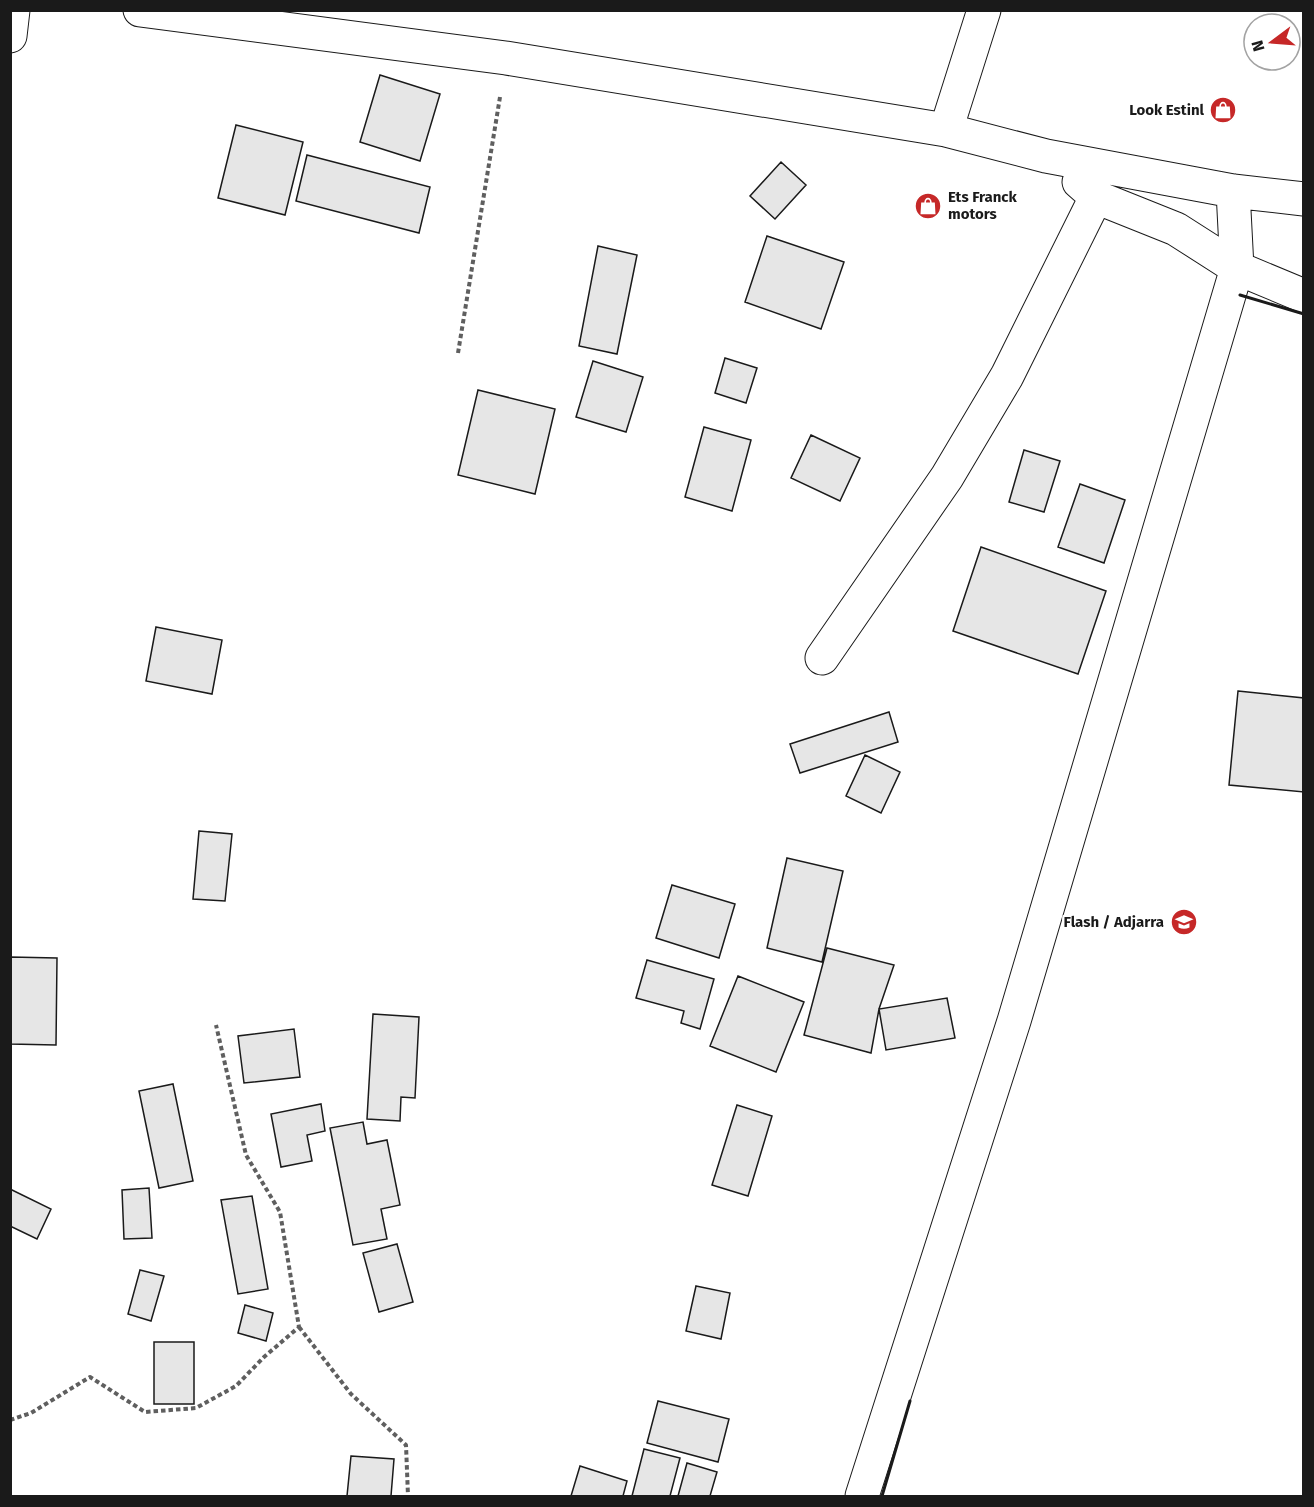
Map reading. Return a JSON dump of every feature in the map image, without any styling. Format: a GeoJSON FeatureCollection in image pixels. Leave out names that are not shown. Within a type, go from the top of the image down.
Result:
{"type":"FeatureCollection","features":[{"type":"Feature","properties":{"kind":"street"},"geometry":{"type":"LineString","coordinates":[[10,36],[13,10]]}},
{"type":"Feature","properties":{"kind":"street"},"geometry":{"type":"LineString","coordinates":[[140,10],[506,58],[946,130],[1046,156],[1233,191],[1304,199]]}},
{"type":"Feature","properties":{"kind":"street"},"geometry":{"type":"LineString","coordinates":[[946,130],[984,10]]}},
{"type":"Feature","properties":{"kind":"street"},"geometry":{"type":"LineString","coordinates":[[1046,156],[1096,196],[1176,229],[1237,268],[1304,296]]}},
{"type":"Feature","properties":{"kind":"street"},"geometry":{"type":"LineString","coordinates":[[862,1497],[1014,1021],[1237,268],[1233,191]]}},
{"type":"Feature","properties":{"kind":"street"},"geometry":{"type":"LineString","coordinates":[[822,658],[947,477],[1007,376],[1096,196]]}},
{"type":"Feature","properties":{"kind":"path"},"geometry":{"type":"LineString","coordinates":[[458,353],[506,58]]}},
{"type":"Feature","properties":{"kind":"path"},"geometry":{"type":"LineString","coordinates":[[216,1025],[246,1155],[280,1212],[299,1327],[351,1394],[406,1445],[408,1497]]}},
{"type":"Feature","properties":{"kind":"path"},"geometry":{"type":"LineString","coordinates":[[10,1420],[32,1413],[90,1377],[145,1412],[196,1408],[236,1386],[264,1357],[299,1327]]}},
{"type":"Feature","properties":{"kind":"building"},"geometry":{"type":"Polygon","coordinates":[[[380,75],[440,94],[420,161],[360,142],[380,75]]]}},
{"type":"Feature","properties":{"kind":"building"},"geometry":{"type":"Polygon","coordinates":[[[236,125],[303,142],[285,215],[218,198],[236,125]]]}},
{"type":"Feature","properties":{"kind":"building"},"geometry":{"type":"Polygon","coordinates":[[[307,155],[430,187],[419,233],[296,201],[307,155]]]}},
{"type":"Feature","properties":{"kind":"building"},"geometry":{"type":"Polygon","coordinates":[[[781,162],[806,185],[775,219],[750,196],[781,162]]]}},
{"type":"Feature","properties":{"kind":"building"},"geometry":{"type":"Polygon","coordinates":[[[767,236],[844,262],[821,329],[745,302],[767,236]]]}},
{"type":"Feature","properties":{"kind":"building"},"geometry":{"type":"Polygon","coordinates":[[[598,246],[637,255],[617,354],[579,346],[598,246]]]}},
{"type":"Feature","properties":{"kind":"building"},"geometry":{"type":"Polygon","coordinates":[[[725,358],[757,368],[746,403],[715,393],[725,358]]]}},
{"type":"Feature","properties":{"kind":"building"},"geometry":{"type":"Polygon","coordinates":[[[593,361],[643,377],[626,432],[576,417],[593,361]]]}},
{"type":"Feature","properties":{"kind":"building"},"geometry":{"type":"Polygon","coordinates":[[[478,390],[555,409],[535,494],[458,475],[478,390]]]}},
{"type":"Feature","properties":{"kind":"building"},"geometry":{"type":"Polygon","coordinates":[[[704,427],[751,440],[732,511],[685,497],[704,427]]]}},
{"type":"Feature","properties":{"kind":"building"},"geometry":{"type":"Polygon","coordinates":[[[811,435],[860,458],[840,501],[791,478],[811,435]]]}},
{"type":"Feature","properties":{"kind":"building"},"geometry":{"type":"Polygon","coordinates":[[[1024,450],[1060,461],[1044,512],[1009,502],[1024,450]]]}},
{"type":"Feature","properties":{"kind":"building"},"geometry":{"type":"Polygon","coordinates":[[[1080,484],[1125,500],[1104,563],[1058,547],[1080,484]]]}},
{"type":"Feature","properties":{"kind":"building"},"geometry":{"type":"Polygon","coordinates":[[[981,547],[1106,591],[1078,674],[953,631],[981,547]]]}},
{"type":"Feature","properties":{"kind":"building"},"geometry":{"type":"Polygon","coordinates":[[[156,627],[222,640],[212,694],[146,681],[156,627]]]}},
{"type":"Feature","properties":{"kind":"building"},"geometry":{"type":"Polygon","coordinates":[[[1238,691],[1304,698],[1304,792],[1229,785],[1238,691]]]}},
{"type":"Feature","properties":{"kind":"building"},"geometry":{"type":"Polygon","coordinates":[[[889,712],[898,742],[800,773],[790,744],[889,712]]]}},
{"type":"Feature","properties":{"kind":"building"},"geometry":{"type":"Polygon","coordinates":[[[865,755],[900,772],[881,813],[846,796],[865,755]]]}},
{"type":"Feature","properties":{"kind":"building"},"geometry":{"type":"Polygon","coordinates":[[[199,831],[232,834],[225,901],[193,899],[199,831]]]}},
{"type":"Feature","properties":{"kind":"building"},"geometry":{"type":"Polygon","coordinates":[[[787,858],[843,871],[822,962],[767,948],[787,858]]]}},
{"type":"Feature","properties":{"kind":"building"},"geometry":{"type":"Polygon","coordinates":[[[672,885],[735,904],[719,958],[656,938],[672,885]]]}},
{"type":"Feature","properties":{"kind":"building"},"geometry":{"type":"Polygon","coordinates":[[[827,948],[894,965],[879,1009],[871,1053],[804,1035],[827,948]]]}},
{"type":"Feature","properties":{"kind":"building"},"geometry":{"type":"Polygon","coordinates":[[[10,957],[57,958],[56,1045],[10,1044],[10,957]]]}},
{"type":"Feature","properties":{"kind":"building"},"geometry":{"type":"Polygon","coordinates":[[[647,960],[714,979],[700,1029],[681,1023],[684,1011],[636,998],[647,960]]]}},
{"type":"Feature","properties":{"kind":"building"},"geometry":{"type":"Polygon","coordinates":[[[738,976],[804,1002],[776,1072],[710,1046],[738,976]]]}},
{"type":"Feature","properties":{"kind":"building"},"geometry":{"type":"Polygon","coordinates":[[[947,998],[955,1038],[886,1050],[879,1009],[947,998]]]}},
{"type":"Feature","properties":{"kind":"building"},"geometry":{"type":"Polygon","coordinates":[[[373,1014],[419,1017],[415,1098],[401,1097],[400,1121],[367,1119],[373,1014]]]}},
{"type":"Feature","properties":{"kind":"building"},"geometry":{"type":"Polygon","coordinates":[[[294,1029],[300,1077],[244,1083],[238,1036],[294,1029]]]}},
{"type":"Feature","properties":{"kind":"building"},"geometry":{"type":"Polygon","coordinates":[[[173,1084],[193,1181],[159,1188],[139,1091],[173,1084]]]}},
{"type":"Feature","properties":{"kind":"building"},"geometry":{"type":"Polygon","coordinates":[[[321,1104],[325,1131],[307,1135],[312,1161],[281,1167],[271,1114],[321,1104]]]}},
{"type":"Feature","properties":{"kind":"building"},"geometry":{"type":"Polygon","coordinates":[[[737,1105],[772,1116],[748,1196],[712,1185],[737,1105]]]}},
{"type":"Feature","properties":{"kind":"building"},"geometry":{"type":"Polygon","coordinates":[[[363,1122],[367,1144],[387,1140],[400,1205],[381,1209],[387,1239],[353,1245],[330,1128],[363,1122]]]}},
{"type":"Feature","properties":{"kind":"building"},"geometry":{"type":"Polygon","coordinates":[[[149,1188],[152,1238],[124,1239],[122,1190],[149,1188]]]}},
{"type":"Feature","properties":{"kind":"building"},"geometry":{"type":"Polygon","coordinates":[[[10,1189],[51,1209],[37,1239],[10,1226],[10,1189]]]}},
{"type":"Feature","properties":{"kind":"building"},"geometry":{"type":"Polygon","coordinates":[[[252,1196],[268,1289],[238,1294],[221,1200],[252,1196]]]}},
{"type":"Feature","properties":{"kind":"building"},"geometry":{"type":"Polygon","coordinates":[[[397,1244],[413,1302],[379,1312],[363,1253],[397,1244]]]}},
{"type":"Feature","properties":{"kind":"building"},"geometry":{"type":"Polygon","coordinates":[[[140,1270],[164,1276],[151,1321],[128,1314],[140,1270]]]}},
{"type":"Feature","properties":{"kind":"building"},"geometry":{"type":"Polygon","coordinates":[[[696,1286],[730,1293],[721,1339],[686,1331],[696,1286]]]}},
{"type":"Feature","properties":{"kind":"building"},"geometry":{"type":"Polygon","coordinates":[[[245,1305],[273,1313],[266,1341],[238,1333],[245,1305]]]}},
{"type":"Feature","properties":{"kind":"building"},"geometry":{"type":"Polygon","coordinates":[[[154,1342],[194,1342],[194,1404],[154,1404],[154,1342]]]}},
{"type":"Feature","properties":{"kind":"building"},"geometry":{"type":"Polygon","coordinates":[[[658,1401],[729,1419],[718,1462],[647,1443],[658,1401]]]}},
{"type":"Feature","properties":{"kind":"building"},"geometry":{"type":"Polygon","coordinates":[[[644,1449],[680,1458],[670,1496],[632,1496],[644,1449]]]}},
{"type":"Feature","properties":{"kind":"building"},"geometry":{"type":"Polygon","coordinates":[[[351,1456],[394,1459],[391,1496],[347,1496],[351,1456]]]}},
{"type":"Feature","properties":{"kind":"building"},"geometry":{"type":"Polygon","coordinates":[[[687,1463],[717,1472],[710,1496],[678,1496],[687,1463]]]}},
{"type":"Feature","properties":{"kind":"building"},"geometry":{"type":"Polygon","coordinates":[[[580,1466],[627,1481],[623,1496],[571,1496],[580,1466]]]}},
{"type":"Feature","properties":{"kind":"wall"},"geometry":{"type":"LineString","coordinates":[[1240,295],[1304,314]]}},
{"type":"Feature","properties":{"kind":"wall"},"geometry":{"type":"LineString","coordinates":[[882,1496],[910,1401]]}},
{"type":"Feature","properties":{"kind":"place","name":"Look Estinl"},"geometry":{"type":"Point","coordinates":[1223,110]}},
{"type":"Feature","properties":{"kind":"place","name":"Ets Franck motors"},"geometry":{"type":"Point","coordinates":[928,206]}},
{"type":"Feature","properties":{"kind":"place","name":"Flash / Adjarra"},"geometry":{"type":"Point","coordinates":[1184,922]}}]}
